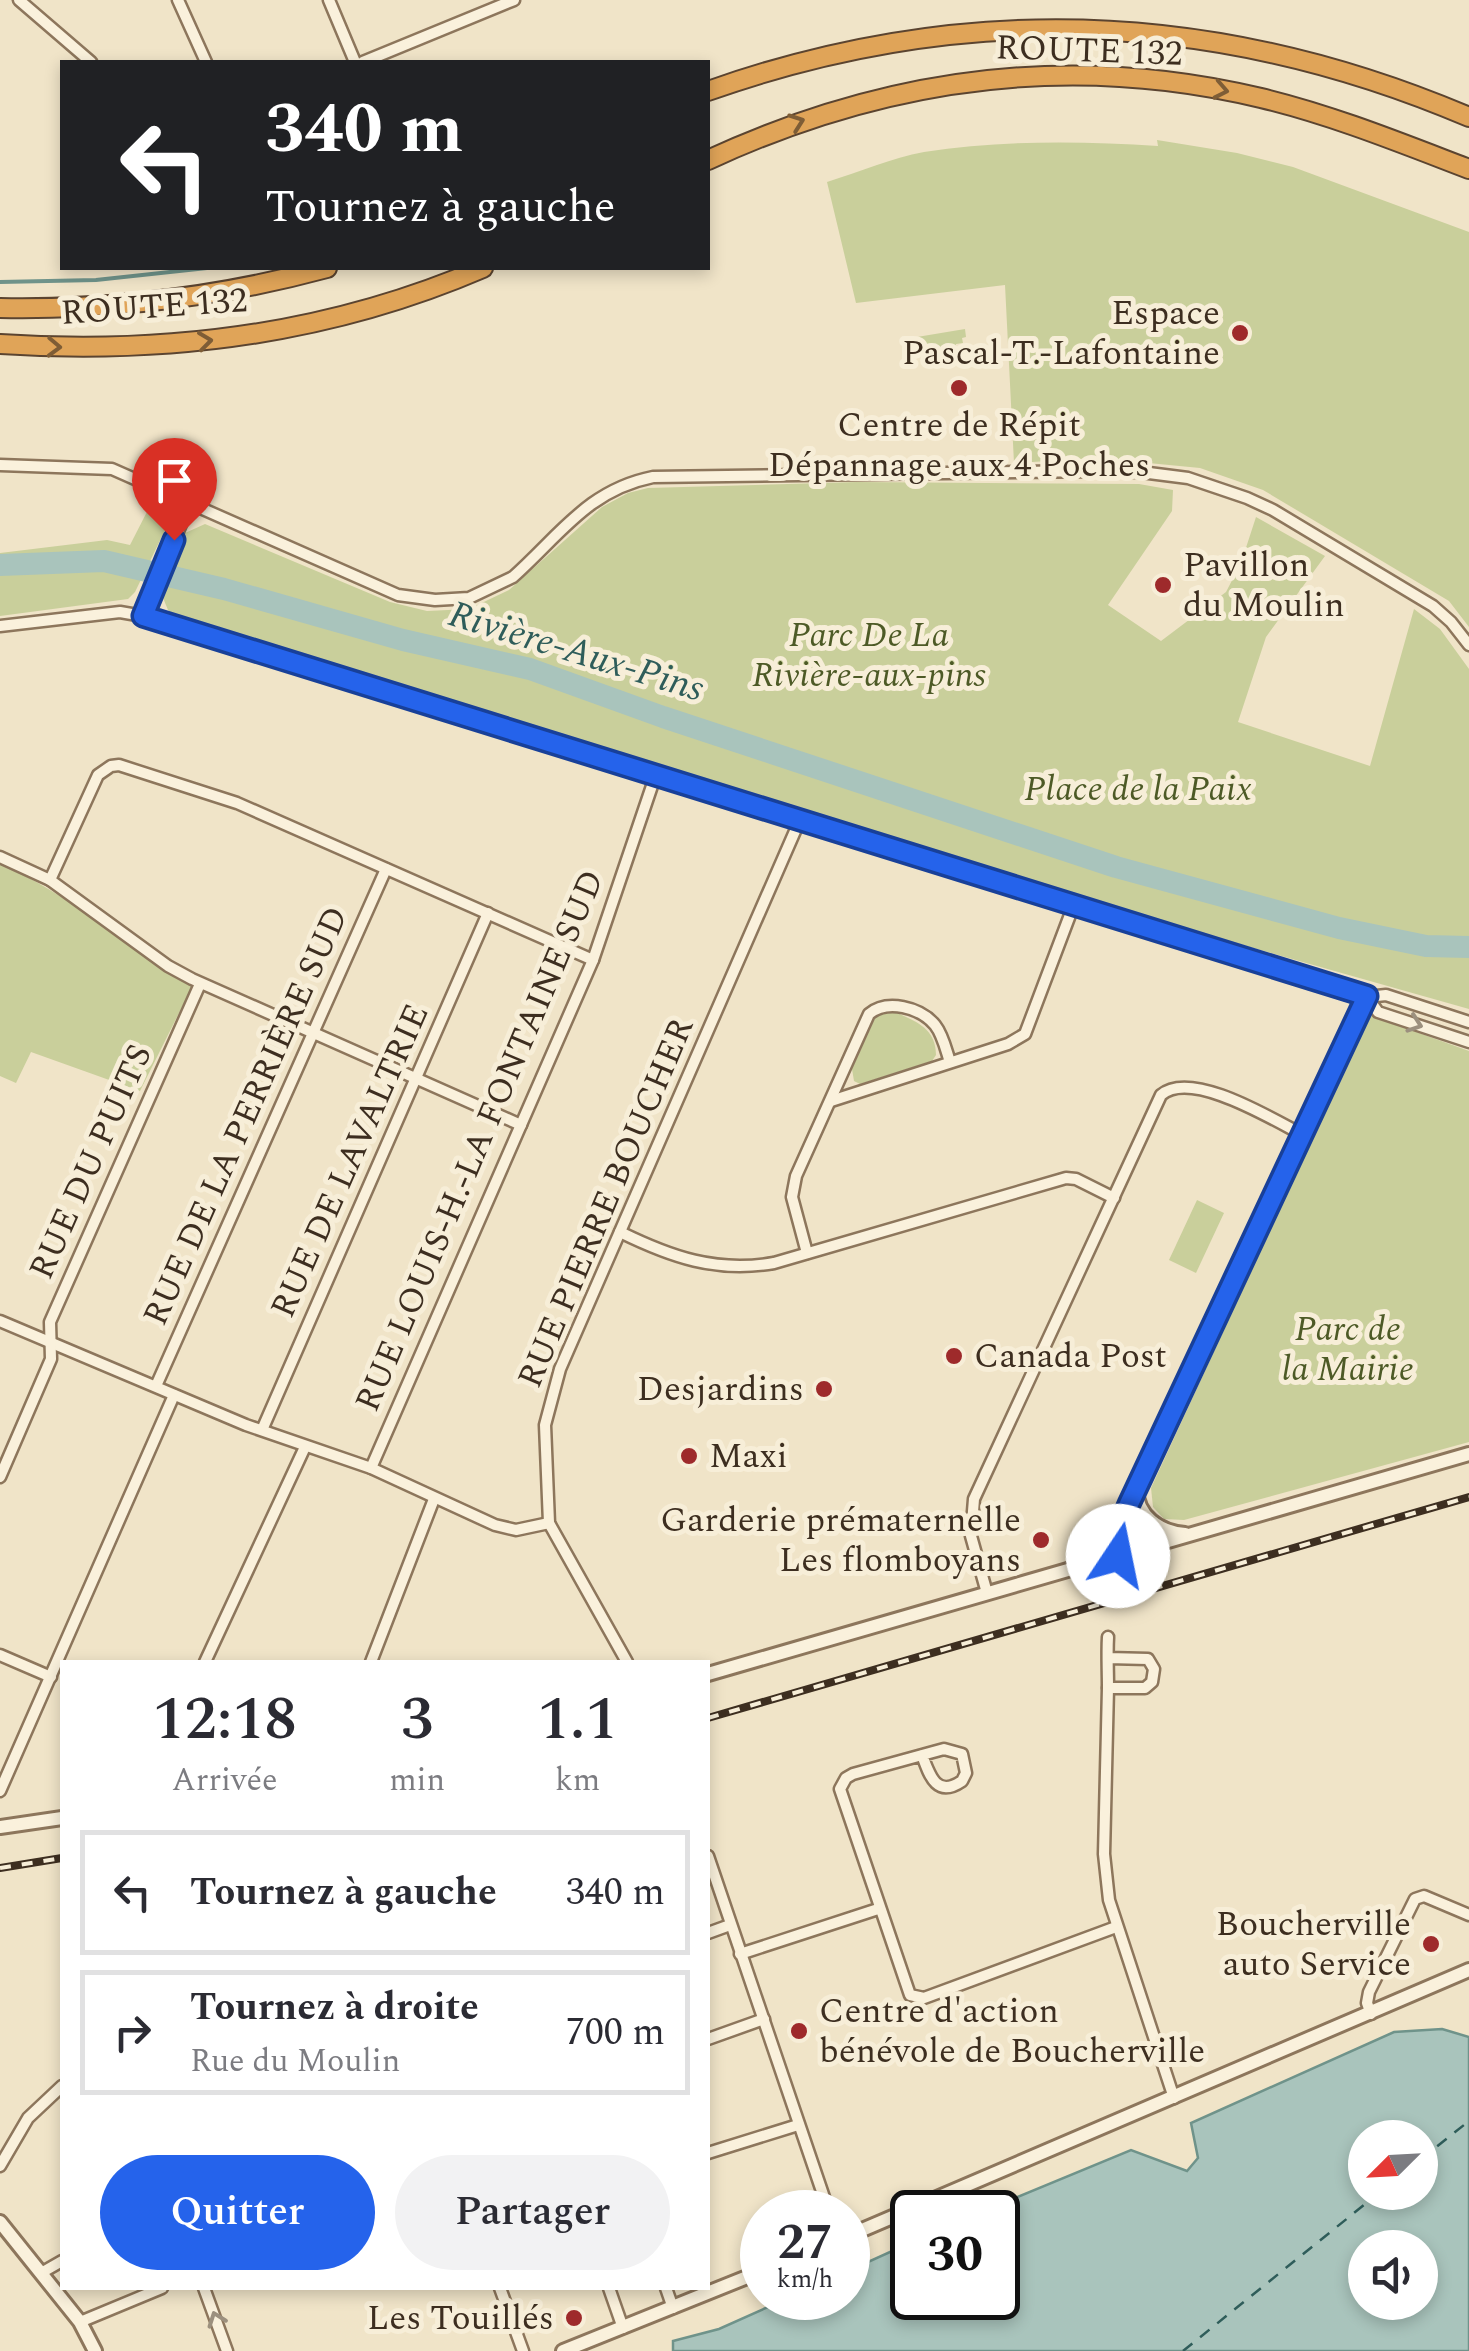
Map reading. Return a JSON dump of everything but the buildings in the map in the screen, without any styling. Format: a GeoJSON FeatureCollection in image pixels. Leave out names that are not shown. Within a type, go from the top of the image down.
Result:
{"type":"FeatureCollection","features":[{"type":"Feature","properties":{"kind":"highway","name":"ROUTE 132"},"geometry":{"type":"LineString","coordinates":[[710,90],[796,60],[911,34],[1004,24],[1085,23],[1185,32],[1286,52],[1380,81],[1469,117]]}},
{"type":"Feature","properties":{"kind":"highway","name":"ROUTE 132"},"geometry":{"type":"LineString","coordinates":[[710,159],[807,118],[890,95],[970,81],[1070,75],[1157,80],[1260,98],[1329,118],[1469,169]]}},
{"type":"Feature","properties":{"kind":"highway","name":"ROUTE 132"},"geometry":{"type":"LineString","coordinates":[[0,308],[82,308],[159,302],[318,270]]}},
{"type":"Feature","properties":{"kind":"highway","name":"ROUTE 132"},"geometry":{"type":"LineString","coordinates":[[0,344],[135,347],[245,336],[370,308],[477,270]]}},
{"type":"Feature","properties":{"kind":"street"},"geometry":{"type":"LineString","coordinates":[[18,0],[89,60]]}},
{"type":"Feature","properties":{"kind":"street"},"geometry":{"type":"LineString","coordinates":[[178,0],[205,60]]}},
{"type":"Feature","properties":{"kind":"street"},"geometry":{"type":"LineString","coordinates":[[329,0],[354,60]]}},
{"type":"Feature","properties":{"kind":"street"},"geometry":{"type":"LineString","coordinates":[[368,60],[514,0]]}},
{"type":"Feature","properties":{"kind":"street"},"geometry":{"type":"LineString","coordinates":[[0,465],[102,467],[384,590],[421,600],[452,600],[487,591],[513,577],[600,496],[626,483],[653,477],[1149,472],[1203,482],[1273,510],[1433,606],[1469,646]]}},
{"type":"Feature","properties":{"kind":"street"},"geometry":{"type":"LineString","coordinates":[[143,616],[189,505]]}},
{"type":"Feature","properties":{"kind":"street"},"geometry":{"type":"LineString","coordinates":[[0,626],[120,612],[143,616],[1073,907],[1367,996],[1386,995],[1469,1022]]}},
{"type":"Feature","properties":{"kind":"street"},"geometry":{"type":"LineString","coordinates":[[50,880],[98,775],[120,765],[236,803],[593,960]]}},
{"type":"Feature","properties":{"kind":"street","name":"RUE LOUIS-H.-LA FONTAINE SUD"},"geometry":{"type":"LineString","coordinates":[[371,1468],[593,960],[655,776]]}},
{"type":"Feature","properties":{"kind":"street","name":"RUE PIERRE BOUCHER"},"geometry":{"type":"LineString","coordinates":[[626,1660],[548,1523],[546,1426],[553,1388],[800,822]]}},
{"type":"Feature","properties":{"kind":"street"},"geometry":{"type":"LineString","coordinates":[[0,857],[50,880],[168,966],[200,984],[521,1126]]}},
{"type":"Feature","properties":{"kind":"street","name":"RUE DE LA PERRIÈRE SUD"},"geometry":{"type":"LineString","coordinates":[[156,1386],[386,869]]}},
{"type":"Feature","properties":{"kind":"street"},"geometry":{"type":"LineString","coordinates":[[831,1101],[1008,1044],[1025,1034],[1073,907]]}},
{"type":"Feature","properties":{"kind":"street","name":"RUE DE LAVALTRIE"},"geometry":{"type":"LineString","coordinates":[[262,1430],[488,914]]}},
{"type":"Feature","properties":{"kind":"street","name":"RUE DU PUITS"},"geometry":{"type":"LineString","coordinates":[[0,1477],[51,1359],[50,1322],[200,984]]}},
{"type":"Feature","properties":{"kind":"street"},"geometry":{"type":"LineString","coordinates":[[1367,996],[1378,1012],[1469,1042]]}},
{"type":"Feature","properties":{"kind":"street"},"geometry":{"type":"LineString","coordinates":[[1118,1556],[1113,1542],[1136,1489],[1367,996]]}},
{"type":"Feature","properties":{"kind":"street"},"geometry":{"type":"LineString","coordinates":[[807,1253],[794,1208],[794,1187],[864,1024],[877,1007],[894,1004],[927,1018],[941,1036],[950,1062]]}},
{"type":"Feature","properties":{"kind":"street"},"geometry":{"type":"LineString","coordinates":[[988,1594],[970,1536],[974,1499],[1156,1105],[1168,1089],[1189,1087],[1236,1101],[1303,1135]]}},
{"type":"Feature","properties":{"kind":"street"},"geometry":{"type":"LineString","coordinates":[[620,1232],[674,1256],[707,1265],[759,1266],[1066,1178],[1114,1198]]}},
{"type":"Feature","properties":{"kind":"street"},"geometry":{"type":"LineString","coordinates":[[0,1321],[262,1430],[371,1468],[505,1529],[525,1530],[548,1523]]}},
{"type":"Feature","properties":{"kind":"street"},"geometry":{"type":"LineString","coordinates":[[0,1791],[174,1395]]}},
{"type":"Feature","properties":{"kind":"street"},"geometry":{"type":"LineString","coordinates":[[206,1660],[305,1447]]}},
{"type":"Feature","properties":{"kind":"street"},"geometry":{"type":"LineString","coordinates":[[710,1673],[1469,1454]]}},
{"type":"Feature","properties":{"kind":"street"},"geometry":{"type":"LineString","coordinates":[[1136,1489],[1138,1504],[1158,1527],[1170,1533],[1192,1535]]}},
{"type":"Feature","properties":{"kind":"street"},"geometry":{"type":"LineString","coordinates":[[371,1660],[434,1499]]}},
{"type":"Feature","properties":{"kind":"street"},"geometry":{"type":"LineString","coordinates":[[1108,1638],[1104,1856],[1116,1926],[1174,2098]]}},
{"type":"Feature","properties":{"kind":"street"},"geometry":{"type":"LineString","coordinates":[[0,1655],[50,1678]]}},
{"type":"Feature","properties":{"kind":"street"},"geometry":{"type":"LineString","coordinates":[[1108,1658],[1143,1657],[1154,1668],[1149,1686],[1108,1688]]}},
{"type":"Feature","properties":{"kind":"street"},"geometry":{"type":"LineString","coordinates":[[922,1755],[938,1787],[962,1781],[966,1772],[962,1754],[944,1750],[922,1755],[853,1774],[842,1782],[841,1800],[910,1996],[924,1998],[1116,1926]]}},
{"type":"Feature","properties":{"kind":"street"},"geometry":{"type":"LineString","coordinates":[[0,1828],[60,1818]]}},
{"type":"Feature","properties":{"kind":"street"},"geometry":{"type":"LineString","coordinates":[[710,1862],[821,2190]]}},
{"type":"Feature","properties":{"kind":"street"},"geometry":{"type":"LineString","coordinates":[[1371,2014],[1369,1992],[1415,1899],[1424,1896],[1469,1916]]}},
{"type":"Feature","properties":{"kind":"street"},"geometry":{"type":"LineString","coordinates":[[740,1954],[878,1908]]}},
{"type":"Feature","properties":{"kind":"street"},"geometry":{"type":"LineString","coordinates":[[710,1932],[730,1925]]}},
{"type":"Feature","properties":{"kind":"street"},"geometry":{"type":"LineString","coordinates":[[870,2227],[1469,1970]]}},
{"type":"Feature","properties":{"kind":"street"},"geometry":{"type":"LineString","coordinates":[[710,2038],[764,2019]]}},
{"type":"Feature","properties":{"kind":"street"},"geometry":{"type":"LineString","coordinates":[[0,2166],[28,2118],[60,2088]]}},
{"type":"Feature","properties":{"kind":"street"},"geometry":{"type":"LineString","coordinates":[[710,2152],[798,2125]]}},
{"type":"Feature","properties":{"kind":"street"},"geometry":{"type":"LineString","coordinates":[[0,2222],[80,2322],[95,2351]]}},
{"type":"Feature","properties":{"kind":"street"},"geometry":{"type":"LineString","coordinates":[[41,2273],[60,2262]]}},
{"type":"Feature","properties":{"kind":"street"},"geometry":{"type":"LineString","coordinates":[[563,2351],[740,2280]]}},
{"type":"Feature","properties":{"kind":"street"},"geometry":{"type":"LineString","coordinates":[[80,2322],[157,2290]]}},
{"type":"Feature","properties":{"kind":"street"},"geometry":{"type":"LineString","coordinates":[[205,2290],[227,2351]]}},
{"type":"Feature","properties":{"kind":"street"},"geometry":{"type":"LineString","coordinates":[[501,2290],[522,2351]]}},
{"type":"Feature","properties":{"kind":"street"},"geometry":{"type":"LineString","coordinates":[[610,2290],[623,2328]]}},
{"type":"Feature","properties":{"kind":"street"},"geometry":{"type":"LineString","coordinates":[[667,2290],[674,2308]]}},
{"type":"Feature","properties":{"kind":"green space"},"geometry":{"type":"Polygon","coordinates":[[[1157,140],[1293,167],[1469,232],[1469,627],[1449,601],[1263,490],[1200,468],[1097,458],[1014,463],[1005,285],[856,303],[827,182],[900,158],[953,148],[1041,143],[1158,146],[1157,140]]]}},
{"type":"Feature","properties":{"kind":"green space"},"geometry":{"type":"Polygon","coordinates":[[[965,329],[966,337],[962,338],[963,343],[956,344],[956,349],[913,353],[911,338],[965,329]]]}},
{"type":"Feature","properties":{"kind":"green space"},"geometry":{"type":"Polygon","coordinates":[[[857,482],[1139,484],[1173,490],[1172,511],[1108,605],[1161,641],[1226,592],[1241,563],[1256,517],[1325,556],[1266,637],[1238,722],[1370,766],[1414,609],[1440,629],[1469,669],[1469,1009],[800,815],[176,617],[168,610],[161,593],[185,533],[205,524],[390,602],[427,611],[469,609],[509,590],[602,507],[628,493],[648,488],[857,482]]]}},
{"type":"Feature","properties":{"kind":"green space"},"geometry":{"type":"Polygon","coordinates":[[[151,504],[162,510],[168,524],[128,599],[0,616],[0,553],[107,540],[130,545],[151,504]]]}},
{"type":"Feature","properties":{"kind":"green space"},"geometry":{"type":"Polygon","coordinates":[[[0,864],[74,905],[193,985],[140,1091],[31,1052],[16,1083],[0,1076],[0,864]]]}},
{"type":"Feature","properties":{"kind":"green space"},"geometry":{"type":"Polygon","coordinates":[[[893,1011],[928,1031],[936,1055],[932,1061],[860,1084],[854,1081],[852,1069],[875,1018],[893,1011]]]}},
{"type":"Feature","properties":{"kind":"green space","name":"Parc de la Mairie"},"geometry":{"type":"Polygon","coordinates":[[[1369,1015],[1469,1051],[1469,1442],[1184,1520],[1164,1519],[1153,1507],[1151,1488],[1369,1015]]]}},
{"type":"Feature","properties":{"kind":"green space"},"geometry":{"type":"Polygon","coordinates":[[[1197,1200],[1224,1213],[1196,1273],[1169,1260],[1197,1200]]]}},
{"type":"Feature","properties":{"kind":"water"},"geometry":{"type":"Polygon","coordinates":[[[1442,2029],[1469,2037],[1469,2351],[673,2351],[673,2341],[740,2320],[870,2320],[870,2261],[890,2252],[890,2320],[1020,2320],[1020,2196],[1131,2150],[1187,2171],[1198,2158],[1191,2123],[1394,2032],[1442,2029]]]}},
{"type":"Feature","properties":{"kind":"waterway"},"geometry":{"type":"LineString","coordinates":[[0,282],[96,280],[188,270]]}},
{"type":"Feature","properties":{"kind":"waterway","name":"Rivière-Aux-Pins"},"geometry":{"type":"LineString","coordinates":[[0,565],[104,561],[224,589],[403,640],[530,669],[1116,867],[1339,928],[1426,946],[1469,947]]}},
{"type":"Feature","properties":{"kind":"ferry route"},"geometry":{"type":"LineString","coordinates":[[1438,2146],[1469,2121]]}},
{"type":"Feature","properties":{"kind":"ferry route"},"geometry":{"type":"LineString","coordinates":[[1183,2351],[1358,2210]]}},
{"type":"Feature","properties":{"kind":"railway"},"geometry":{"type":"LineString","coordinates":[[710,1717],[1469,1497]]}},
{"type":"Feature","properties":{"kind":"railway"},"geometry":{"type":"LineString","coordinates":[[0,1868],[60,1858]]}},
{"type":"Feature","properties":{"kind":"place","name":"Espace Pascal-T.-Lafontaine"},"geometry":{"type":"Point","coordinates":[1240,333]}},
{"type":"Feature","properties":{"kind":"place","name":"Centre de Répit Dépannage aux 4 Poches"},"geometry":{"type":"Point","coordinates":[959,388]}},
{"type":"Feature","properties":{"kind":"place","name":"Pavillon du Moulin"},"geometry":{"type":"Point","coordinates":[1163,585]}},
{"type":"Feature","properties":{"kind":"place","name":"Canada Post"},"geometry":{"type":"Point","coordinates":[954,1356]}},
{"type":"Feature","properties":{"kind":"place","name":"Desjardins"},"geometry":{"type":"Point","coordinates":[824,1389]}},
{"type":"Feature","properties":{"kind":"place","name":"Maxi"},"geometry":{"type":"Point","coordinates":[689,1456]}},
{"type":"Feature","properties":{"kind":"place","name":"Garderie prématernelle Les flomboyans"},"geometry":{"type":"Point","coordinates":[1041,1540]}},
{"type":"Feature","properties":{"kind":"place","name":"Boucherville auto Service"},"geometry":{"type":"Point","coordinates":[1431,1944]}},
{"type":"Feature","properties":{"kind":"place","name":"Centre d'action bénévole de Boucherville"},"geometry":{"type":"Point","coordinates":[799,2031]}},
{"type":"Feature","properties":{"kind":"place","name":"Les Touillés"},"geometry":{"type":"Point","coordinates":[574,2318]}},
{"type":"Feature","properties":{"kind":"route"},"geometry":{"type":"LineString","coordinates":[[174,540],[143,616],[1367,996],[1129,1504],[1113,1542],[1118,1556]]}},
{"type":"Feature","properties":{"kind":"park label","name":"Parc De La Rivière-aux-pins"},"geometry":{"type":"Point","coordinates":[869,655]}},
{"type":"Feature","properties":{"kind":"park label","name":"Place de la Paix"},"geometry":{"type":"Point","coordinates":[1138,789]}}]}
